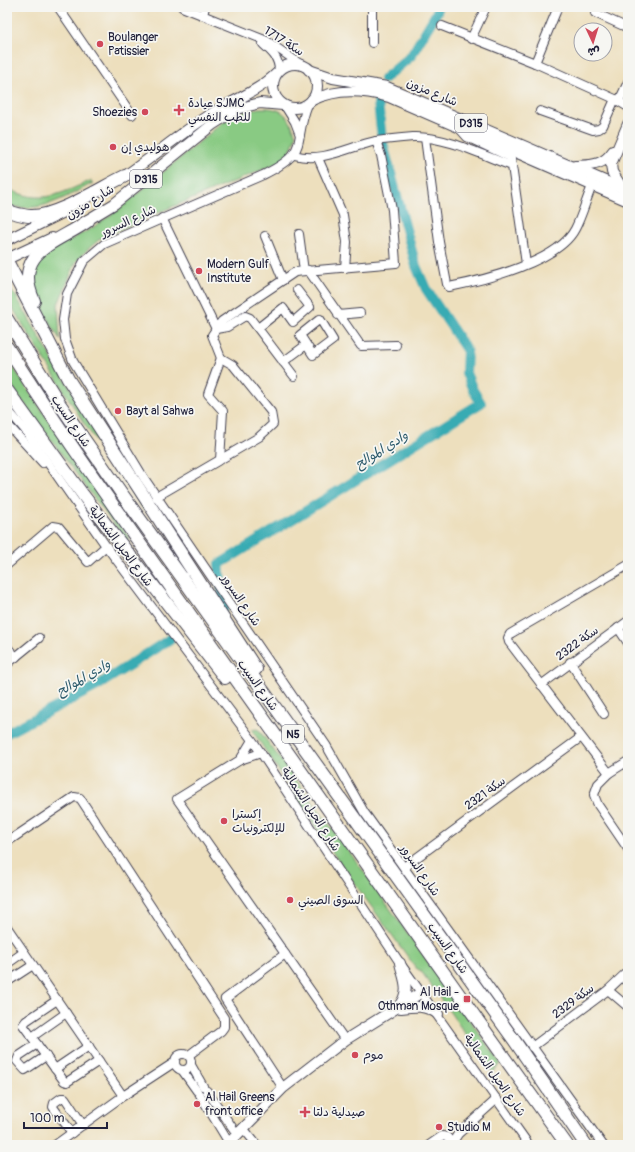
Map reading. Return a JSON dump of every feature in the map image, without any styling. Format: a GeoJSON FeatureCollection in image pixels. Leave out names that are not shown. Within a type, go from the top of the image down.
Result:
{"type":"FeatureCollection","features":[{"type":"Feature","properties":{"kind":"highway"},"geometry":{"type":"LineString","coordinates":[[7,211],[31,216],[45,214],[59,209],[125,176]]}},
{"type":"Feature","properties":{"kind":"highway"},"geometry":{"type":"LineString","coordinates":[[68,378],[62,356],[30,292],[28,276],[32,262],[40,250],[88,221]]}},
{"type":"Feature","properties":{"kind":"highway"},"geometry":{"type":"LineString","coordinates":[[7,260],[68,378],[252,662],[292,732]]}},
{"type":"Feature","properties":{"kind":"highway"},"geometry":{"type":"LineString","coordinates":[[7,283],[16,291],[36,326],[48,340]]}},
{"type":"Feature","properties":{"kind":"highway","name":"شارع السيب"},"geometry":{"type":"LineString","coordinates":[[7,318],[59,403],[292,732],[514,1040],[586,1145]]}},
{"type":"Feature","properties":{"kind":"highway","name":"شارع السيب"},"geometry":{"type":"LineString","coordinates":[[7,347],[49,413],[310,787],[567,1145]]}},
{"type":"Feature","properties":{"kind":"highway"},"geometry":{"type":"LineString","coordinates":[[7,390],[83,495],[159,590],[286,761],[310,787]]}},
{"type":"Feature","properties":{"kind":"main road","name":"D315"},"geometry":{"type":"LineString","coordinates":[[278,73],[290,65],[306,68]]}},
{"type":"Feature","properties":{"kind":"main road"},"geometry":{"type":"LineString","coordinates":[[306,68],[314,76],[317,84],[316,92],[310,102]]}},
{"type":"Feature","properties":{"kind":"main road","name":"شارع مزون"},"geometry":{"type":"LineString","coordinates":[[306,68],[333,78],[387,87],[625,189]]}},
{"type":"Feature","properties":{"kind":"main road"},"geometry":{"type":"LineString","coordinates":[[278,73],[273,89],[275,96],[284,106]]}},
{"type":"Feature","properties":{"kind":"main road","name":"شارع مزون"},"geometry":{"type":"LineString","coordinates":[[7,240],[90,198],[125,176],[206,117],[258,89],[278,73]]}},
{"type":"Feature","properties":{"kind":"main road","name":"شارع مزون"},"geometry":{"type":"LineString","coordinates":[[310,102],[339,91],[352,90],[389,97],[628,202]]}},
{"type":"Feature","properties":{"kind":"main road","name":"شارع مزون"},"geometry":{"type":"LineString","coordinates":[[7,260],[88,221],[114,204],[212,125],[232,112],[248,105],[260,102],[284,106]]}},
{"type":"Feature","properties":{"kind":"main road","name":"D315"},"geometry":{"type":"LineString","coordinates":[[284,106],[297,108],[310,102]]}},
{"type":"Feature","properties":{"kind":"main road"},"geometry":{"type":"LineString","coordinates":[[571,166],[590,165],[604,162],[627,127]]}},
{"type":"Feature","properties":{"kind":"main road"},"geometry":{"type":"LineString","coordinates":[[625,189],[612,172],[611,164],[627,127]]}},
{"type":"Feature","properties":{"kind":"main road"},"geometry":{"type":"LineString","coordinates":[[616,153],[628,144]]}},
{"type":"Feature","properties":{"kind":"main road"},"geometry":{"type":"LineString","coordinates":[[397,1008],[406,995],[400,963]]}},
{"type":"Feature","properties":{"kind":"main road"},"geometry":{"type":"LineString","coordinates":[[228,1144],[284,1088],[345,1040],[422,992]]}},
{"type":"Feature","properties":{"kind":"main road"},"geometry":{"type":"LineString","coordinates":[[397,1008],[416,1006],[425,1007],[438,1014]]}},
{"type":"Feature","properties":{"kind":"street"},"geometry":{"type":"LineString","coordinates":[[58,7],[132,115]]}},
{"type":"Feature","properties":{"kind":"street","name":"سكة 1717"},"geometry":{"type":"LineString","coordinates":[[182,7],[204,11],[253,36],[267,41],[306,68]]}},
{"type":"Feature","properties":{"kind":"street"},"geometry":{"type":"LineString","coordinates":[[372,7],[372,44]]}},
{"type":"Feature","properties":{"kind":"street"},"geometry":{"type":"LineString","coordinates":[[471,39],[486,7]]}},
{"type":"Feature","properties":{"kind":"street"},"geometry":{"type":"LineString","coordinates":[[535,63],[558,7]]}},
{"type":"Feature","properties":{"kind":"street"},"geometry":{"type":"LineString","coordinates":[[595,13],[628,28]]}},
{"type":"Feature","properties":{"kind":"street"},"geometry":{"type":"LineString","coordinates":[[442,26],[471,39],[535,63],[617,100],[628,107]]}},
{"type":"Feature","properties":{"kind":"street","name":"سكة 1717"},"geometry":{"type":"LineString","coordinates":[[253,36],[278,60],[278,73]]}},
{"type":"Feature","properties":{"kind":"street"},"geometry":{"type":"LineString","coordinates":[[540,111],[593,130],[599,129],[603,126],[628,82]]}},
{"type":"Feature","properties":{"kind":"street"},"geometry":{"type":"LineString","coordinates":[[310,102],[304,116],[297,150],[294,155],[306,158],[318,158],[376,141],[425,138],[438,140],[512,166]]}},
{"type":"Feature","properties":{"kind":"street"},"geometry":{"type":"LineString","coordinates":[[284,106],[295,122],[300,138]]}},
{"type":"Feature","properties":{"kind":"street"},"geometry":{"type":"LineString","coordinates":[[457,126],[466,136],[510,157],[526,264]]}},
{"type":"Feature","properties":{"kind":"street"},"geometry":{"type":"LineString","coordinates":[[425,138],[439,242],[449,288],[493,278],[556,250],[575,230],[592,186]]}},
{"type":"Feature","properties":{"kind":"street"},"geometry":{"type":"LineString","coordinates":[[156,497],[220,460],[269,429],[273,424],[272,412],[234,365],[221,358],[212,335],[222,321],[254,301],[295,272],[390,265],[396,263],[397,259],[392,210],[376,141]]}},
{"type":"Feature","properties":{"kind":"street","name":"شارع السرور"},"geometry":{"type":"LineString","coordinates":[[294,155],[284,165],[263,175],[104,244],[84,261],[67,294],[63,320],[65,339],[73,361],[156,497],[326,745],[364,812],[603,1145]]}},
{"type":"Feature","properties":{"kind":"street"},"geometry":{"type":"LineString","coordinates":[[318,158],[343,215],[347,242],[345,268]]}},
{"type":"Feature","properties":{"kind":"street"},"geometry":{"type":"LineString","coordinates":[[162,218],[216,329]]}},
{"type":"Feature","properties":{"kind":"street"},"geometry":{"type":"LineString","coordinates":[[299,234],[306,270],[361,346],[396,345]]}},
{"type":"Feature","properties":{"kind":"street"},"geometry":{"type":"LineString","coordinates":[[265,236],[283,280]]}},
{"type":"Feature","properties":{"kind":"street"},"geometry":{"type":"LineString","coordinates":[[258,328],[283,308],[293,322],[310,308],[297,290]]}},
{"type":"Feature","properties":{"kind":"street"},"geometry":{"type":"LineString","coordinates":[[338,315],[360,313]]}},
{"type":"Feature","properties":{"kind":"street"},"geometry":{"type":"LineString","coordinates":[[216,329],[227,327],[245,316],[250,318],[294,376]]}},
{"type":"Feature","properties":{"kind":"street"},"geometry":{"type":"LineString","coordinates":[[283,362],[306,345]]}},
{"type":"Feature","properties":{"kind":"street"},"geometry":{"type":"LineString","coordinates":[[220,460],[223,411],[208,394],[221,358]]}},
{"type":"Feature","properties":{"kind":"street","name":"شارع الحيل الشمالية"},"geometry":{"type":"LineString","coordinates":[[7,409],[25,430],[66,491],[106,546],[252,740],[400,963],[438,1014],[529,1145]]}},
{"type":"Feature","properties":{"kind":"street","name":"شارع الحيل الشمالية"},"geometry":{"type":"LineString","coordinates":[[7,424],[66,491]]}},
{"type":"Feature","properties":{"kind":"street"},"geometry":{"type":"LineString","coordinates":[[7,565],[53,526],[59,527],[88,562],[106,546]]}},
{"type":"Feature","properties":{"kind":"street"},"geometry":{"type":"LineString","coordinates":[[609,773],[580,738],[509,642],[510,634],[628,565]]}},
{"type":"Feature","properties":{"kind":"street","name":"سكة 2322"},"geometry":{"type":"LineString","coordinates":[[541,685],[570,662],[628,621]]}},
{"type":"Feature","properties":{"kind":"street"},"geometry":{"type":"LineString","coordinates":[[618,628],[628,643]]}},
{"type":"Feature","properties":{"kind":"street"},"geometry":{"type":"LineString","coordinates":[[7,664],[39,638]]}},
{"type":"Feature","properties":{"kind":"street"},"geometry":{"type":"LineString","coordinates":[[7,647],[16,657]]}},
{"type":"Feature","properties":{"kind":"street"},"geometry":{"type":"LineString","coordinates":[[570,662],[604,714]]}},
{"type":"Feature","properties":{"kind":"street","name":"سكة 2321"},"geometry":{"type":"LineString","coordinates":[[404,867],[580,738]]}},
{"type":"Feature","properties":{"kind":"street"},"geometry":{"type":"LineString","coordinates":[[240,760],[252,740]]}},
{"type":"Feature","properties":{"kind":"street"},"geometry":{"type":"LineString","coordinates":[[261,753],[240,760],[177,799],[345,1040]]}},
{"type":"Feature","properties":{"kind":"street"},"geometry":{"type":"LineString","coordinates":[[628,761],[609,773],[598,784],[594,795],[598,805],[628,849]]}},
{"type":"Feature","properties":{"kind":"street"},"geometry":{"type":"LineString","coordinates":[[7,842],[74,796],[80,798],[224,1018],[224,1027],[221,1031],[189,1055]]}},
{"type":"Feature","properties":{"kind":"street"},"geometry":{"type":"LineString","coordinates":[[7,927],[123,1096]]}},
{"type":"Feature","properties":{"kind":"street"},"geometry":{"type":"LineString","coordinates":[[7,964],[24,952]]}},
{"type":"Feature","properties":{"kind":"street"},"geometry":{"type":"LineString","coordinates":[[284,1088],[225,999],[285,954]]}},
{"type":"Feature","properties":{"kind":"street"},"geometry":{"type":"LineString","coordinates":[[7,982],[33,965]]}},
{"type":"Feature","properties":{"kind":"street","name":"سكة 2329"},"geometry":{"type":"LineString","coordinates":[[532,1047],[608,990],[628,972]]}},
{"type":"Feature","properties":{"kind":"street"},"geometry":{"type":"LineString","coordinates":[[608,990],[628,1007]]}},
{"type":"Feature","properties":{"kind":"street"},"geometry":{"type":"LineString","coordinates":[[57,1000],[26,1021],[24,1025],[54,1069],[64,1081],[67,1082],[99,1061]]}},
{"type":"Feature","properties":{"kind":"street"},"geometry":{"type":"LineString","coordinates":[[32,1036],[66,1013]]}},
{"type":"Feature","properties":{"kind":"street"},"geometry":{"type":"LineString","coordinates":[[37,1044],[19,1056],[17,1061],[25,1070],[28,1070],[46,1056]]}},
{"type":"Feature","properties":{"kind":"street"},"geometry":{"type":"LineString","coordinates":[[54,1069],[89,1046]]}},
{"type":"Feature","properties":{"kind":"street"},"geometry":{"type":"LineString","coordinates":[[55,1145],[123,1096],[175,1062],[179,1054],[184,1053],[189,1055]]}},
{"type":"Feature","properties":{"kind":"street"},"geometry":{"type":"LineString","coordinates":[[189,1055],[191,1065],[202,1091],[228,1144]]}},
{"type":"Feature","properties":{"kind":"street"},"geometry":{"type":"LineString","coordinates":[[175,1062],[177,1067],[182,1070],[240,1131],[257,1145]]}},
{"type":"Feature","properties":{"kind":"street"},"geometry":{"type":"LineString","coordinates":[[182,1070],[187,1069],[191,1065]]}},
{"type":"Feature","properties":{"kind":"street"},"geometry":{"type":"LineString","coordinates":[[72,1133],[53,1106],[57,1100],[63,1098],[66,1100],[83,1124]]}},
{"type":"Feature","properties":{"kind":"street"},"geometry":{"type":"LineString","coordinates":[[429,1145],[442,1136],[447,1137],[452,1144],[458,1134],[497,1099]]}},
{"type":"Feature","properties":{"kind":"green space"},"geometry":{"type":"Polygon","coordinates":[[[259,108],[274,109],[284,113],[287,117],[296,136],[289,155],[279,163],[150,216],[100,239],[76,262],[58,304],[60,340],[38,297],[36,286],[36,274],[39,263],[46,253],[92,228],[118,210],[222,123],[239,113],[259,108]]]}},
{"type":"Feature","properties":{"kind":"green space"},"geometry":{"type":"Polygon","coordinates":[[[90,181],[93,183],[52,203],[30,207],[7,205],[7,188],[30,196],[40,197],[59,194],[90,181]]]}},
{"type":"Feature","properties":{"kind":"green space"},"geometry":{"type":"Polygon","coordinates":[[[7,287],[16,296],[51,357],[147,511],[144,510],[85,425],[7,299],[7,287]]]}},
{"type":"Feature","properties":{"kind":"green space"},"geometry":{"type":"Polygon","coordinates":[[[7,358],[87,478],[130,538],[128,541],[126,541],[7,380],[7,358]]]}},
{"type":"Feature","properties":{"kind":"green space"},"geometry":{"type":"Polygon","coordinates":[[[258,729],[346,847],[501,1064],[492,1072],[421,971],[416,968],[341,865],[252,730],[258,729]]]}},
{"type":"Feature","properties":{"kind":"waterway","name":"وادي الموالح"},"geometry":{"type":"LineString","coordinates":[[384,79],[411,56],[437,12],[438,7]]}},
{"type":"Feature","properties":{"kind":"waterway","name":"وادي الموالح"},"geometry":{"type":"LineString","coordinates":[[378,102],[382,140],[416,266],[426,289],[450,325]]}},
{"type":"Feature","properties":{"kind":"waterway","name":"وادي الموالح"},"geometry":{"type":"LineString","coordinates":[[223,562],[481,403],[473,390],[466,373],[467,351],[452,328]]}},
{"type":"Feature","properties":{"kind":"waterway","name":"وادي الموالح"},"geometry":{"type":"LineString","coordinates":[[221,563],[219,564],[224,608]]}},
{"type":"Feature","properties":{"kind":"waterway","name":"وادي الموالح"},"geometry":{"type":"LineString","coordinates":[[7,733],[97,686],[170,639]]}},
{"type":"Feature","properties":{"kind":"place","name":"Boulanger Patissier"},"geometry":{"type":"Point","coordinates":[100,44]}},
{"type":"Feature","properties":{"kind":"place","name":"عيادة SJMC للطب النفسي"},"geometry":{"type":"Point","coordinates":[179,110]}},
{"type":"Feature","properties":{"kind":"place","name":"Shoezies"},"geometry":{"type":"Point","coordinates":[145,112]}},
{"type":"Feature","properties":{"kind":"place","name":"هوليدي إن"},"geometry":{"type":"Point","coordinates":[113,147]}},
{"type":"Feature","properties":{"kind":"place","name":"Modern Gulf Institute"},"geometry":{"type":"Point","coordinates":[199,271]}},
{"type":"Feature","properties":{"kind":"place","name":"Bayt al Sahwa"},"geometry":{"type":"Point","coordinates":[118,411]}},
{"type":"Feature","properties":{"kind":"place","name":"إكسترا للإلكترونيات"},"geometry":{"type":"Point","coordinates":[224,821]}},
{"type":"Feature","properties":{"kind":"place","name":"السوق الصيني"},"geometry":{"type":"Point","coordinates":[290,900]}},
{"type":"Feature","properties":{"kind":"place","name":"Al Hail - Othman Mosque"},"geometry":{"type":"Point","coordinates":[467,999]}},
{"type":"Feature","properties":{"kind":"place","name":"موم"},"geometry":{"type":"Point","coordinates":[355,1055]}},
{"type":"Feature","properties":{"kind":"place","name":"Al Hail Greens front office"},"geometry":{"type":"Point","coordinates":[197,1104]}},
{"type":"Feature","properties":{"kind":"place","name":"صيدلية دلتا"},"geometry":{"type":"Point","coordinates":[305,1112]}},
{"type":"Feature","properties":{"kind":"place","name":"Studio M"},"geometry":{"type":"Point","coordinates":[439,1127]}}]}
